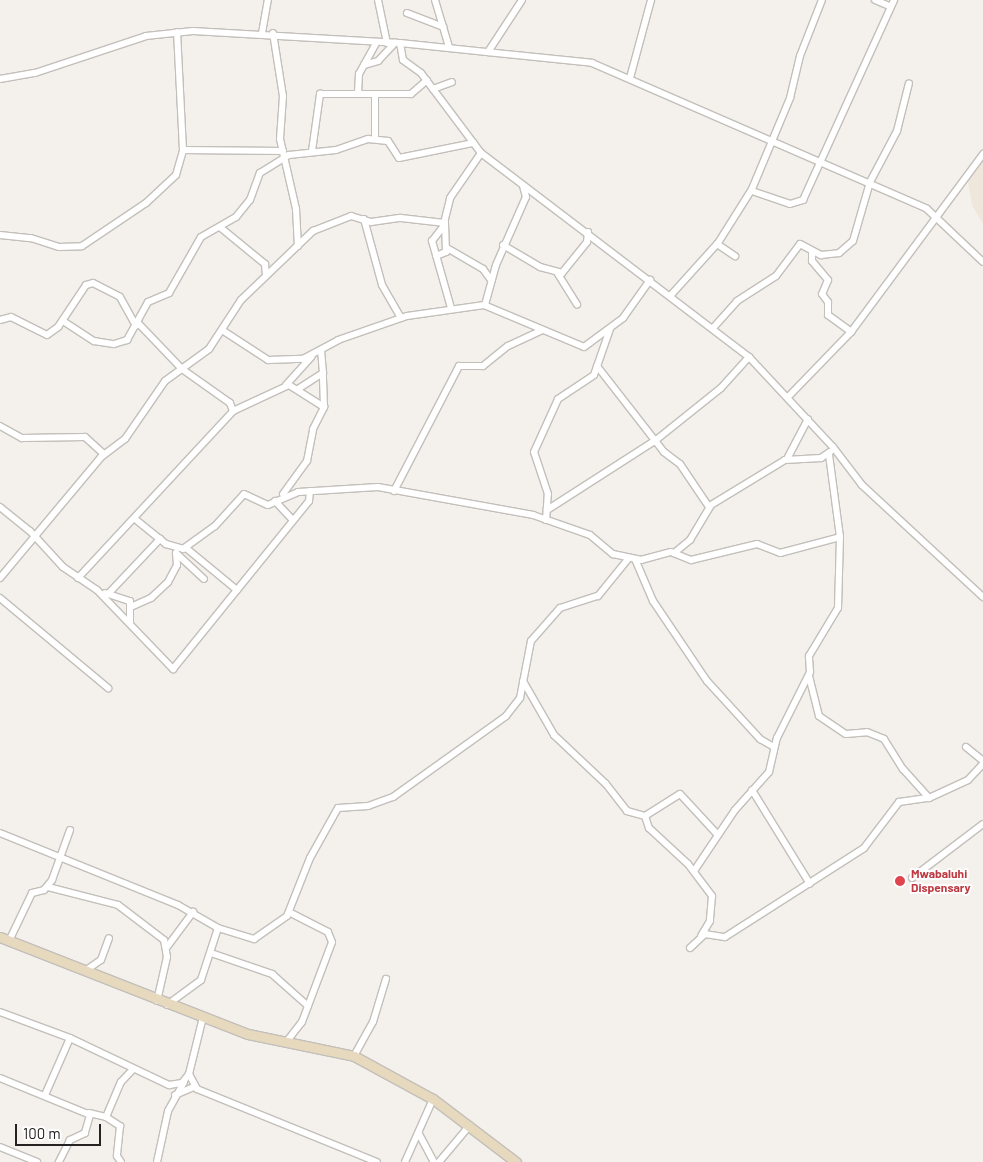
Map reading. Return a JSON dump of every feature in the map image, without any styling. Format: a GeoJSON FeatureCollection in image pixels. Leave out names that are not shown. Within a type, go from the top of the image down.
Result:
{"type":"FeatureCollection","features":[{"type":"Feature","properties":{"kind":"street"},"geometry":{"type":"LineString","coordinates":[[262,33],[268,0]]}},
{"type":"Feature","properties":{"kind":"street"},"geometry":{"type":"LineString","coordinates":[[378,0],[394,43],[403,60],[427,80],[481,152],[522,185],[671,295],[749,357],[808,418],[862,485],[983,597]]}},
{"type":"Feature","properties":{"kind":"street"},"geometry":{"type":"LineString","coordinates":[[436,0],[449,47]]}},
{"type":"Feature","properties":{"kind":"street"},"geometry":{"type":"LineString","coordinates":[[488,52],[522,0]]}},
{"type":"Feature","properties":{"kind":"street"},"geometry":{"type":"LineString","coordinates":[[630,78],[651,0]]}},
{"type":"Feature","properties":{"kind":"street"},"geometry":{"type":"LineString","coordinates":[[671,295],[717,244],[752,191],[822,0]]}},
{"type":"Feature","properties":{"kind":"street"},"geometry":{"type":"LineString","coordinates":[[876,0],[889,6]]}},
{"type":"Feature","properties":{"kind":"street"},"geometry":{"type":"LineString","coordinates":[[752,191],[797,205],[821,161],[889,6],[894,0]]}},
{"type":"Feature","properties":{"kind":"street"},"geometry":{"type":"LineString","coordinates":[[407,13],[443,27]]}},
{"type":"Feature","properties":{"kind":"street"},"geometry":{"type":"LineString","coordinates":[[0,235],[31,238],[59,247],[82,246],[172,180],[182,150],[177,32]]}},
{"type":"Feature","properties":{"kind":"street"},"geometry":{"type":"LineString","coordinates":[[0,79],[35,73],[146,36],[177,32],[273,33],[376,43],[449,47],[592,63],[870,182],[937,215],[983,262]]}},
{"type":"Feature","properties":{"kind":"street"},"geometry":{"type":"LineString","coordinates":[[273,33],[283,96],[285,154],[296,209],[298,246]]}},
{"type":"Feature","properties":{"kind":"street"},"geometry":{"type":"LineString","coordinates":[[358,94],[364,65],[376,43]]}},
{"type":"Feature","properties":{"kind":"street"},"geometry":{"type":"LineString","coordinates":[[364,65],[378,61],[394,43]]}},
{"type":"Feature","properties":{"kind":"street"},"geometry":{"type":"LineString","coordinates":[[312,151],[319,95],[411,94],[427,80]]}},
{"type":"Feature","properties":{"kind":"street"},"geometry":{"type":"LineString","coordinates":[[433,89],[452,82]]}},
{"type":"Feature","properties":{"kind":"street"},"geometry":{"type":"LineString","coordinates":[[713,328],[737,301],[776,276],[800,244],[812,251],[837,253],[853,240],[870,182],[889,153],[909,83]]}},
{"type":"Feature","properties":{"kind":"street"},"geometry":{"type":"LineString","coordinates":[[375,94],[375,139]]}},
{"type":"Feature","properties":{"kind":"street"},"geometry":{"type":"LineString","coordinates":[[182,150],[285,154],[336,150],[361,139],[375,139],[390,142],[399,158],[473,143]]}},
{"type":"Feature","properties":{"kind":"street"},"geometry":{"type":"LineString","coordinates":[[447,248],[445,222],[450,198],[481,152]]}},
{"type":"Feature","properties":{"kind":"street"},"geometry":{"type":"LineString","coordinates":[[63,321],[94,341],[114,344],[131,336],[148,302],[169,293],[201,237],[221,228],[250,200],[260,173],[285,154]]}},
{"type":"Feature","properties":{"kind":"street"},"geometry":{"type":"LineString","coordinates":[[788,396],[851,332],[983,154]]}},
{"type":"Feature","properties":{"kind":"street"},"geometry":{"type":"LineString","coordinates":[[485,305],[491,280],[504,245],[526,197],[522,185]]}},
{"type":"Feature","properties":{"kind":"street"},"geometry":{"type":"LineString","coordinates":[[526,197],[535,194]]}},
{"type":"Feature","properties":{"kind":"street"},"geometry":{"type":"LineString","coordinates":[[0,578],[104,454],[121,444],[165,381],[180,368],[209,349],[222,330],[228,315],[266,275],[298,246],[331,221],[351,216],[364,219],[445,222]]}},
{"type":"Feature","properties":{"kind":"street"},"geometry":{"type":"LineString","coordinates":[[364,219],[381,282],[401,318]]}},
{"type":"Feature","properties":{"kind":"street"},"geometry":{"type":"LineString","coordinates":[[445,222],[432,241],[451,308]]}},
{"type":"Feature","properties":{"kind":"street"},"geometry":{"type":"LineString","coordinates":[[221,228],[264,264],[266,275]]}},
{"type":"Feature","properties":{"kind":"street"},"geometry":{"type":"LineString","coordinates":[[558,274],[570,268],[587,242],[588,232]]}},
{"type":"Feature","properties":{"kind":"street"},"geometry":{"type":"LineString","coordinates":[[587,242],[598,240]]}},
{"type":"Feature","properties":{"kind":"street"},"geometry":{"type":"LineString","coordinates":[[717,244],[735,256]]}},
{"type":"Feature","properties":{"kind":"street"},"geometry":{"type":"LineString","coordinates":[[504,245],[558,274],[577,304]]}},
{"type":"Feature","properties":{"kind":"street"},"geometry":{"type":"LineString","coordinates":[[436,256],[447,248]]}},
{"type":"Feature","properties":{"kind":"street"},"geometry":{"type":"LineString","coordinates":[[447,248],[483,269],[491,280]]}},
{"type":"Feature","properties":{"kind":"street"},"geometry":{"type":"LineString","coordinates":[[812,251],[812,261],[828,280],[822,294],[828,302],[828,315],[851,332]]}},
{"type":"Feature","properties":{"kind":"street"},"geometry":{"type":"LineString","coordinates":[[78,578],[135,519],[233,411],[285,385],[311,357],[321,350],[401,318],[451,308],[485,305],[581,347],[610,328],[650,280]]}},
{"type":"Feature","properties":{"kind":"street"},"geometry":{"type":"LineString","coordinates":[[0,320],[11,317],[47,335],[63,321],[84,288],[93,283],[120,297],[137,324],[180,368],[228,400],[233,411]]}},
{"type":"Feature","properties":{"kind":"street"},"geometry":{"type":"LineString","coordinates":[[546,520],[548,491],[534,452],[554,405],[591,378],[610,328]]}},
{"type":"Feature","properties":{"kind":"street"},"geometry":{"type":"LineString","coordinates":[[222,330],[268,360],[311,357]]}},
{"type":"Feature","properties":{"kind":"street"},"geometry":{"type":"LineString","coordinates":[[394,491],[460,366],[483,366],[508,346],[542,330]]}},
{"type":"Feature","properties":{"kind":"street"},"geometry":{"type":"LineString","coordinates":[[278,499],[306,461],[313,429],[324,407],[321,350]]}},
{"type":"Feature","properties":{"kind":"street"},"geometry":{"type":"LineString","coordinates":[[546,510],[656,440],[721,388],[749,357]]}},
{"type":"Feature","properties":{"kind":"street"},"geometry":{"type":"LineString","coordinates":[[597,366],[656,440],[680,464],[709,507]]}},
{"type":"Feature","properties":{"kind":"street"},"geometry":{"type":"LineString","coordinates":[[298,389],[323,373]]}},
{"type":"Feature","properties":{"kind":"street"},"geometry":{"type":"LineString","coordinates":[[285,385],[298,389],[324,407]]}},
{"type":"Feature","properties":{"kind":"street"},"geometry":{"type":"LineString","coordinates":[[787,459],[808,418]]}},
{"type":"Feature","properties":{"kind":"street"},"geometry":{"type":"LineString","coordinates":[[0,426],[22,438],[85,437],[104,454]]}},
{"type":"Feature","properties":{"kind":"street"},"geometry":{"type":"LineString","coordinates":[[833,447],[829,455],[840,537],[838,605],[809,656],[809,675],[819,716],[846,734],[867,732],[884,739],[903,769],[929,798]]}},
{"type":"Feature","properties":{"kind":"street"},"geometry":{"type":"LineString","coordinates":[[674,553],[690,540],[709,507],[787,459],[829,455]]}},
{"type":"Feature","properties":{"kind":"street"},"geometry":{"type":"LineString","coordinates":[[186,548],[215,526],[244,494],[266,505],[278,499],[310,490],[378,487],[546,520],[590,534],[613,554],[632,558],[674,553],[691,560],[757,544],[780,553],[840,537]]}},
{"type":"Feature","properties":{"kind":"street"},"geometry":{"type":"LineString","coordinates":[[0,506],[36,537],[78,578],[97,590],[130,622],[153,652],[173,669],[310,500],[310,490]]}},
{"type":"Feature","properties":{"kind":"street"},"geometry":{"type":"LineString","coordinates":[[278,499],[293,520]]}},
{"type":"Feature","properties":{"kind":"street"},"geometry":{"type":"LineString","coordinates":[[135,519],[170,547],[204,580]]}},
{"type":"Feature","properties":{"kind":"street"},"geometry":{"type":"LineString","coordinates":[[108,594],[160,539]]}},
{"type":"Feature","properties":{"kind":"street"},"geometry":{"type":"LineString","coordinates":[[170,547],[186,548],[237,590]]}},
{"type":"Feature","properties":{"kind":"street"},"geometry":{"type":"LineString","coordinates":[[133,606],[151,598],[168,582],[177,565],[176,553]]}},
{"type":"Feature","properties":{"kind":"street"},"geometry":{"type":"LineString","coordinates":[[0,833],[193,912],[218,928],[254,939],[289,912],[310,858],[338,808],[380,803],[444,764],[506,716],[520,698],[528,646],[556,611],[598,596],[632,558]]}},
{"type":"Feature","properties":{"kind":"street"},"geometry":{"type":"LineString","coordinates":[[632,558],[653,601],[707,681],[760,739],[774,747]]}},
{"type":"Feature","properties":{"kind":"street"},"geometry":{"type":"LineString","coordinates":[[97,590],[128,599],[133,606],[130,622]]}},
{"type":"Feature","properties":{"kind":"street"},"geometry":{"type":"LineString","coordinates":[[0,598],[108,688]]}},
{"type":"Feature","properties":{"kind":"street"},"geometry":{"type":"LineString","coordinates":[[694,871],[718,834],[752,790],[770,772],[774,747],[809,675]]}},
{"type":"Feature","properties":{"kind":"street"},"geometry":{"type":"LineString","coordinates":[[523,681],[554,735],[606,784],[627,811],[644,816],[680,794],[718,834]]}},
{"type":"Feature","properties":{"kind":"street"},"geometry":{"type":"LineString","coordinates":[[700,937],[722,939],[864,848],[894,806],[929,798],[968,780],[983,763],[966,746]]}},
{"type":"Feature","properties":{"kind":"street"},"geometry":{"type":"LineString","coordinates":[[752,790],[810,884]]}},
{"type":"Feature","properties":{"kind":"street"},"geometry":{"type":"LineString","coordinates":[[644,816],[649,828],[694,871],[713,898],[710,921],[690,948]]}},
{"type":"Feature","properties":{"kind":"street"},"geometry":{"type":"LineString","coordinates":[[912,878],[983,824]]}},
{"type":"Feature","properties":{"kind":"street"},"geometry":{"type":"LineString","coordinates":[[48,887],[70,830]]}},
{"type":"Feature","properties":{"kind":"street"},"geometry":{"type":"LineString","coordinates":[[167,947],[161,937],[118,905],[48,887],[32,893],[4,939],[167,1005],[248,1034],[354,1056],[433,1099],[516,1162]]}},
{"type":"Feature","properties":{"kind":"street"},"geometry":{"type":"LineString","coordinates":[[157,1000],[167,947],[193,912]]}},
{"type":"Feature","properties":{"kind":"street"},"geometry":{"type":"LineString","coordinates":[[286,1041],[308,1006],[331,936],[289,912]]}},
{"type":"Feature","properties":{"kind":"street"},"geometry":{"type":"LineString","coordinates":[[167,1005],[201,980],[218,928]]}},
{"type":"Feature","properties":{"kind":"street"},"geometry":{"type":"LineString","coordinates":[[84,971],[99,963],[109,938]]}},
{"type":"Feature","properties":{"kind":"street"},"geometry":{"type":"LineString","coordinates":[[211,953],[272,974],[308,1006]]}},
{"type":"Feature","properties":{"kind":"street"},"geometry":{"type":"LineString","coordinates":[[354,1056],[373,1022],[386,978]]}},
{"type":"Feature","properties":{"kind":"street"},"geometry":{"type":"LineString","coordinates":[[0,1012],[70,1038],[162,1084],[184,1081]]}},
{"type":"Feature","properties":{"kind":"street"},"geometry":{"type":"LineString","coordinates":[[157,1162],[175,1095],[189,1074],[203,1017]]}},
{"type":"Feature","properties":{"kind":"street"},"geometry":{"type":"LineString","coordinates":[[46,1096],[70,1038]]}},
{"type":"Feature","properties":{"kind":"street"},"geometry":{"type":"LineString","coordinates":[[106,1117],[121,1082],[133,1069]]}},
{"type":"Feature","properties":{"kind":"street"},"geometry":{"type":"LineString","coordinates":[[189,1074],[194,1086],[377,1162]]}},
{"type":"Feature","properties":{"kind":"street"},"geometry":{"type":"LineString","coordinates":[[0,1078],[89,1113],[106,1117],[121,1128],[117,1156],[121,1162]]}},
{"type":"Feature","properties":{"kind":"street"},"geometry":{"type":"LineString","coordinates":[[175,1095],[194,1086]]}},
{"type":"Feature","properties":{"kind":"street"},"geometry":{"type":"LineString","coordinates":[[405,1162],[433,1099]]}},
{"type":"Feature","properties":{"kind":"street"},"geometry":{"type":"LineString","coordinates":[[59,1162],[70,1140],[91,1124],[89,1113]]}},
{"type":"Feature","properties":{"kind":"street"},"geometry":{"type":"LineString","coordinates":[[439,1162],[470,1126]]}},
{"type":"Feature","properties":{"kind":"street"},"geometry":{"type":"LineString","coordinates":[[419,1134],[434,1162]]}},
{"type":"Feature","properties":{"kind":"street"},"geometry":{"type":"LineString","coordinates":[[0,1147],[37,1162]]}},
{"type":"Feature","properties":{"kind":"shaded area"},"geometry":{"type":"Polygon","coordinates":[[[983,158],[983,224],[972,205],[967,176],[983,158]]]}},
{"type":"Feature","properties":{"kind":"place","name":"Mwabaluhi Dispensary"},"geometry":{"type":"Point","coordinates":[900,881]}}]}
